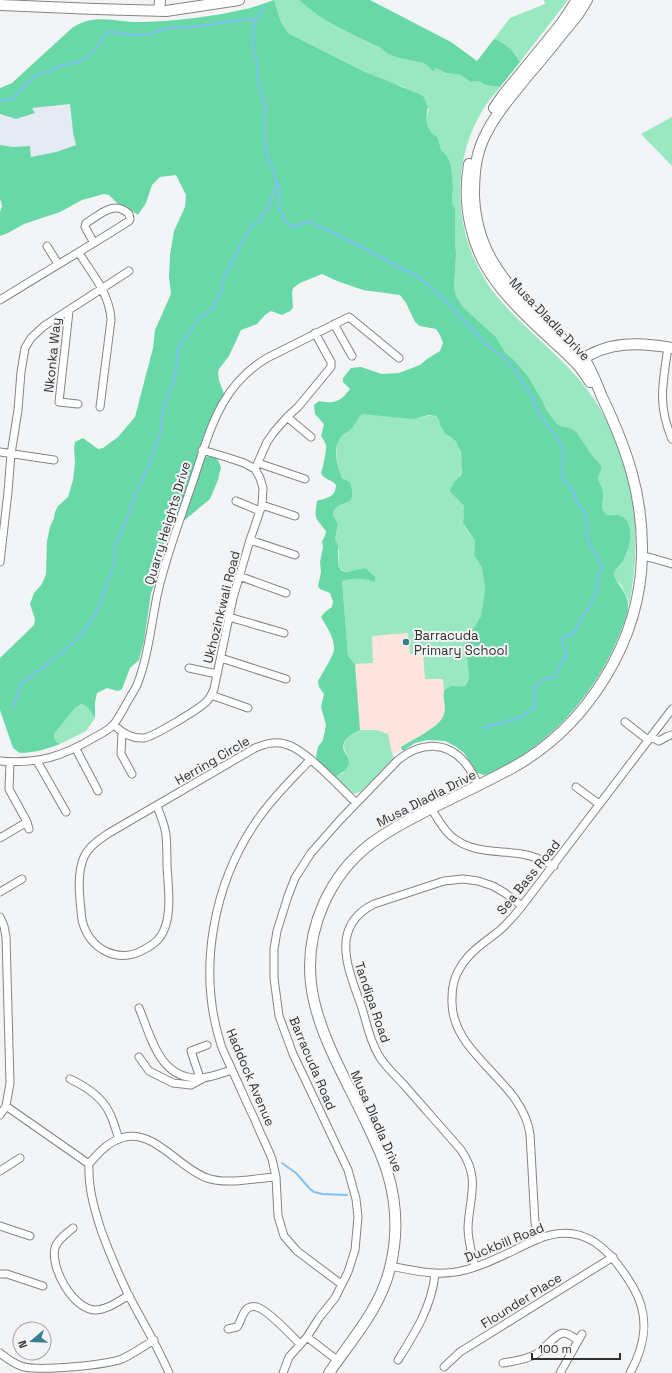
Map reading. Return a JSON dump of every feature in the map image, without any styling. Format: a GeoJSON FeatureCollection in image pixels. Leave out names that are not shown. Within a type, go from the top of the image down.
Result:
{"type":"FeatureCollection","features":[{"type":"Feature","properties":{"kind":"street"},"geometry":{"type":"LineString","coordinates":[[160,0],[163,11]]}},
{"type":"Feature","properties":{"kind":"street"},"geometry":{"type":"LineString","coordinates":[[163,11],[166,0]]}},
{"type":"Feature","properties":{"kind":"street"},"geometry":{"type":"LineString","coordinates":[[0,5],[163,11],[239,0]]}},
{"type":"Feature","properties":{"kind":"street","name":"Musa Dladla Drive"},"geometry":{"type":"LineString","coordinates":[[577,0],[561,24],[503,95],[485,121],[476,141],[470,161],[467,178],[467,197],[473,235],[486,267],[495,280],[537,327],[580,360]]}},
{"type":"Feature","properties":{"kind":"street","name":"Musa Dladla Drive"},"geometry":{"type":"LineString","coordinates":[[329,1373],[371,1314],[382,1291],[390,1266],[396,1225],[389,1176],[378,1148],[320,1024],[311,990],[311,956],[314,934],[322,908],[331,889],[344,869],[358,854],[377,838],[397,825],[516,766],[538,751],[570,723],[593,696],[613,664],[629,628],[640,582],[642,522],[633,476],[617,428],[580,360],[513,291],[498,272],[485,248],[478,228],[475,205],[474,176],[476,163],[481,145],[488,130],[499,111],[567,29],[587,0]]}},
{"type":"Feature","properties":{"kind":"street"},"geometry":{"type":"LineString","coordinates":[[0,300],[58,264],[79,253],[129,220],[130,215],[128,212],[119,208],[112,208],[86,223],[85,227],[94,243]]}},
{"type":"Feature","properties":{"kind":"street"},"geometry":{"type":"LineString","coordinates":[[47,246],[58,264]]}},
{"type":"Feature","properties":{"kind":"street"},"geometry":{"type":"LineString","coordinates":[[79,253],[102,288],[109,303],[111,320],[100,407]]}},
{"type":"Feature","properties":{"kind":"street"},"geometry":{"type":"LineString","coordinates":[[0,562],[11,454],[25,348],[31,338],[44,326],[129,271]]}},
{"type":"Feature","properties":{"kind":"street","name":"Nkonka Way"},"geometry":{"type":"LineString","coordinates":[[69,310],[59,402],[78,404]]}},
{"type":"Feature","properties":{"kind":"street","name":"Quarry Heights Drive"},"geometry":{"type":"LineString","coordinates":[[0,761],[37,761],[54,757],[76,749],[114,725],[132,694],[139,678],[146,656],[165,564],[202,450],[219,410],[226,397],[236,384],[260,362],[348,317],[399,358]]}},
{"type":"Feature","properties":{"kind":"street"},"geometry":{"type":"LineString","coordinates":[[334,324],[352,356]]}},
{"type":"Feature","properties":{"kind":"street"},"geometry":{"type":"LineString","coordinates":[[256,466],[270,438],[287,417],[298,408],[331,367],[331,362],[315,333]]}},
{"type":"Feature","properties":{"kind":"street"},"geometry":{"type":"LineString","coordinates":[[580,360],[597,350],[619,345],[640,344],[670,347],[662,386],[662,406],[664,417],[672,439]]}},
{"type":"Feature","properties":{"kind":"street"},"geometry":{"type":"LineString","coordinates":[[287,417],[311,437]]}},
{"type":"Feature","properties":{"kind":"street"},"geometry":{"type":"LineString","coordinates":[[202,450],[305,479]]}},
{"type":"Feature","properties":{"kind":"street"},"geometry":{"type":"LineString","coordinates":[[0,452],[54,460]]}},
{"type":"Feature","properties":{"kind":"street","name":"Ukhozinkwali Road"},"geometry":{"type":"LineString","coordinates":[[114,725],[122,732],[135,737],[150,736],[196,710],[206,702],[211,695],[221,658],[229,617],[250,540],[261,508],[263,488],[256,466]]}},
{"type":"Feature","properties":{"kind":"street"},"geometry":{"type":"LineString","coordinates":[[236,501],[295,516]]}},
{"type":"Feature","properties":{"kind":"street"},"geometry":{"type":"LineString","coordinates":[[250,540],[295,555]]}},
{"type":"Feature","properties":{"kind":"street"},"geometry":{"type":"LineString","coordinates":[[642,556],[672,564]]}},
{"type":"Feature","properties":{"kind":"street"},"geometry":{"type":"LineString","coordinates":[[240,576],[286,593]]}},
{"type":"Feature","properties":{"kind":"street"},"geometry":{"type":"LineString","coordinates":[[229,617],[284,633]]}},
{"type":"Feature","properties":{"kind":"street"},"geometry":{"type":"LineString","coordinates":[[221,658],[286,679]]}},
{"type":"Feature","properties":{"kind":"street"},"geometry":{"type":"LineString","coordinates":[[189,668],[217,674]]}},
{"type":"Feature","properties":{"kind":"street"},"geometry":{"type":"LineString","coordinates":[[211,695],[248,708]]}},
{"type":"Feature","properties":{"kind":"street","name":"Sea Bass Road"},"geometry":{"type":"LineString","coordinates":[[539,1239],[535,1223],[528,1121],[513,1095],[460,1034],[454,1020],[451,1003],[453,986],[465,960],[512,919],[554,866],[599,804],[672,709]]}},
{"type":"Feature","properties":{"kind":"street"},"geometry":{"type":"LineString","coordinates":[[625,722],[650,739],[658,742],[672,735]]}},
{"type":"Feature","properties":{"kind":"street"},"geometry":{"type":"LineString","coordinates":[[122,732],[121,754],[132,774]]}},
{"type":"Feature","properties":{"kind":"street","name":"Herring Circle"},"geometry":{"type":"LineString","coordinates":[[157,806],[166,836],[168,917],[164,931],[159,938],[141,952],[129,956],[108,952],[97,946],[90,939],[83,927],[80,901],[80,868],[84,856],[98,841],[109,833],[255,748],[266,744],[280,743],[300,750],[356,803]]}},
{"type":"Feature","properties":{"kind":"street","name":"Barracuda Road"},"geometry":{"type":"LineString","coordinates":[[283,1373],[290,1358],[335,1298],[352,1261],[357,1240],[358,1217],[356,1199],[348,1170],[293,1054],[283,1028],[275,993],[274,948],[279,921],[295,878],[317,844],[405,754],[416,748],[428,746],[444,748],[456,754],[466,764],[478,785]]}},
{"type":"Feature","properties":{"kind":"street"},"geometry":{"type":"LineString","coordinates":[[76,749],[98,791]]}},
{"type":"Feature","properties":{"kind":"street","name":"Haddock Avenue"},"geometry":{"type":"LineString","coordinates":[[310,760],[276,795],[257,819],[234,860],[220,900],[212,938],[210,979],[212,1002],[222,1046],[270,1153],[276,1177],[278,1216],[284,1236],[297,1250],[341,1284]]}},
{"type":"Feature","properties":{"kind":"street"},"geometry":{"type":"LineString","coordinates":[[37,761],[66,812]]}},
{"type":"Feature","properties":{"kind":"street"},"geometry":{"type":"LineString","coordinates":[[0,838],[28,826],[9,789],[10,762]]}},
{"type":"Feature","properties":{"kind":"street"},"geometry":{"type":"LineString","coordinates":[[576,787],[599,804]]}},
{"type":"Feature","properties":{"kind":"street"},"geometry":{"type":"LineString","coordinates":[[431,808],[444,829],[456,840],[469,847],[490,852],[524,854],[554,866]]}},
{"type":"Feature","properties":{"kind":"street"},"geometry":{"type":"LineString","coordinates":[[0,892],[22,879]]}},
{"type":"Feature","properties":{"kind":"street","name":"Tandipa Road"},"geometry":{"type":"LineString","coordinates":[[475,1267],[468,1234],[473,1187],[470,1164],[461,1150],[377,1052],[354,986],[346,957],[345,943],[352,923],[367,908],[450,880],[470,879],[488,884],[505,893],[522,906]]}},
{"type":"Feature","properties":{"kind":"street"},"geometry":{"type":"LineString","coordinates":[[0,917],[4,926],[6,937],[10,1083],[6,1106],[0,1115]]}},
{"type":"Feature","properties":{"kind":"street"},"geometry":{"type":"LineString","coordinates":[[139,1008],[158,1055],[164,1064],[181,1075],[193,1078],[203,1078]]}},
{"type":"Feature","properties":{"kind":"street"},"geometry":{"type":"LineString","coordinates":[[0,1031],[8,1031]]}},
{"type":"Feature","properties":{"kind":"street"},"geometry":{"type":"LineString","coordinates":[[203,1078],[191,1051],[192,1049],[207,1045]]}},
{"type":"Feature","properties":{"kind":"street"},"geometry":{"type":"LineString","coordinates":[[138,1057],[148,1071],[173,1083],[191,1085],[203,1078],[232,1070]]}},
{"type":"Feature","properties":{"kind":"street"},"geometry":{"type":"LineString","coordinates":[[70,1079],[94,1094],[106,1106],[119,1139]]}},
{"type":"Feature","properties":{"kind":"street"},"geometry":{"type":"LineString","coordinates":[[6,1106],[89,1164]]}},
{"type":"Feature","properties":{"kind":"street"},"geometry":{"type":"LineString","coordinates":[[169,1373],[154,1340],[129,1295],[111,1257],[94,1209],[89,1189],[89,1164],[111,1142],[135,1136],[149,1140],[197,1174],[217,1181],[276,1177]]}},
{"type":"Feature","properties":{"kind":"street"},"geometry":{"type":"LineString","coordinates":[[0,1171],[20,1158]]}},
{"type":"Feature","properties":{"kind":"street"},"geometry":{"type":"LineString","coordinates":[[0,1226],[30,1236]]}},
{"type":"Feature","properties":{"kind":"street"},"geometry":{"type":"LineString","coordinates":[[73,1228],[57,1243],[54,1252],[56,1267],[72,1297],[82,1306],[95,1310],[102,1309],[129,1295]]}},
{"type":"Feature","properties":{"kind":"street","name":"Duckbill Road"},"geometry":{"type":"LineString","coordinates":[[390,1266],[435,1274],[458,1272],[475,1267],[539,1239],[558,1234],[577,1235],[593,1241],[605,1249],[623,1271],[640,1302],[644,1326],[643,1342],[637,1360],[630,1373]]}},
{"type":"Feature","properties":{"kind":"street","name":"Flounder Place"},"geometry":{"type":"LineString","coordinates":[[444,1367],[460,1352],[612,1257]]}},
{"type":"Feature","properties":{"kind":"street"},"geometry":{"type":"LineString","coordinates":[[0,1274],[7,1274],[43,1286]]}},
{"type":"Feature","properties":{"kind":"street"},"geometry":{"type":"LineString","coordinates":[[398,1360],[421,1322],[432,1294],[435,1274]]}},
{"type":"Feature","properties":{"kind":"street"},"geometry":{"type":"LineString","coordinates":[[228,1329],[237,1327],[248,1308],[257,1307],[271,1317],[300,1344]]}},
{"type":"Feature","properties":{"kind":"street"},"geometry":{"type":"LineString","coordinates":[[502,1363],[526,1359],[543,1349],[558,1335],[567,1334],[580,1337],[560,1373]]}},
{"type":"Feature","properties":{"kind":"street"},"geometry":{"type":"LineString","coordinates":[[307,1337],[337,1360]]}},
{"type":"Feature","properties":{"kind":"street"},"geometry":{"type":"LineString","coordinates":[[0,1353],[21,1370],[31,1368],[75,1366],[111,1362],[124,1358],[154,1340]]}},
{"type":"Feature","properties":{"kind":"shaded area"},"geometry":{"type":"Polygon","coordinates":[[[70,103],[76,145],[56,152],[31,157],[30,146],[13,147],[0,145],[0,114],[16,119],[34,113],[32,108],[70,103]]]}},
{"type":"Feature","properties":{"kind":"shaded area","name":"Barracuda Primary School"},"geometry":{"type":"Polygon","coordinates":[[[455,552],[477,709],[391,755],[355,728],[337,576],[455,552]]]}},
{"type":"Feature","properties":{"kind":"green space"},"geometry":{"type":"Polygon","coordinates":[[[274,0],[299,0],[327,21],[381,48],[393,56],[426,64],[433,70],[436,68],[446,73],[461,75],[470,82],[479,81],[485,85],[500,87],[487,103],[472,131],[464,156],[460,181],[461,207],[465,232],[473,256],[485,279],[500,300],[573,372],[594,399],[608,422],[627,472],[632,498],[635,525],[635,551],[629,605],[628,599],[621,585],[615,578],[614,573],[628,551],[616,514],[608,515],[602,507],[603,491],[598,478],[601,465],[570,428],[556,423],[546,409],[528,376],[505,352],[496,337],[464,308],[457,298],[454,288],[456,254],[455,209],[452,203],[453,187],[447,156],[441,150],[438,138],[431,132],[428,126],[426,118],[429,109],[404,87],[363,71],[288,33],[281,22],[274,0]]]}},
{"type":"Feature","properties":{"kind":"green space"},"geometry":{"type":"Polygon","coordinates":[[[274,0],[281,22],[288,33],[363,71],[423,96],[428,107],[426,118],[428,126],[431,132],[438,138],[441,150],[447,156],[451,166],[453,187],[452,203],[455,209],[456,254],[454,288],[457,298],[464,308],[496,337],[505,352],[528,376],[546,409],[556,423],[576,432],[601,465],[598,478],[603,491],[603,510],[608,515],[616,514],[623,517],[629,525],[630,537],[628,549],[623,561],[614,574],[626,596],[628,608],[623,626],[608,660],[581,700],[549,735],[510,763],[489,774],[484,775],[477,773],[464,753],[445,741],[427,740],[415,743],[404,750],[402,750],[401,747],[428,731],[441,720],[445,712],[445,690],[451,686],[465,686],[468,681],[469,677],[465,636],[469,635],[481,616],[485,589],[482,568],[474,555],[475,541],[463,523],[464,506],[450,490],[454,482],[461,475],[461,453],[456,442],[445,434],[436,416],[429,415],[412,419],[362,414],[352,428],[343,435],[337,445],[336,456],[340,472],[342,478],[350,482],[352,491],[350,501],[338,506],[334,510],[333,515],[338,524],[335,539],[338,545],[338,566],[342,571],[347,572],[366,568],[375,577],[375,582],[358,579],[342,581],[348,656],[355,664],[360,730],[350,735],[345,741],[343,747],[349,763],[341,774],[334,777],[318,762],[316,756],[318,747],[323,740],[326,725],[321,707],[324,694],[319,687],[318,681],[330,660],[334,646],[328,628],[321,617],[332,607],[333,601],[330,593],[320,589],[318,586],[321,572],[320,562],[323,547],[322,541],[326,531],[316,518],[316,511],[317,501],[328,498],[332,495],[336,485],[324,477],[321,473],[325,459],[326,447],[321,436],[324,424],[315,414],[314,405],[319,401],[333,402],[343,397],[350,389],[343,382],[343,378],[351,368],[361,367],[382,374],[399,373],[420,365],[440,351],[443,343],[436,329],[420,326],[415,322],[406,303],[400,295],[363,290],[322,274],[300,283],[293,288],[293,308],[290,311],[282,315],[271,311],[257,324],[241,330],[229,356],[219,369],[219,380],[224,394],[209,423],[197,454],[198,456],[215,457],[218,460],[221,467],[218,480],[210,499],[186,519],[171,529],[167,537],[161,552],[156,580],[151,593],[144,641],[139,660],[130,668],[122,689],[118,691],[107,688],[97,693],[95,702],[95,718],[86,706],[81,704],[75,708],[54,734],[55,740],[60,744],[25,753],[20,753],[13,748],[0,710],[0,658],[34,625],[35,619],[30,604],[34,593],[42,584],[46,574],[47,541],[55,512],[58,506],[68,497],[73,480],[75,442],[83,438],[98,449],[103,448],[118,437],[135,417],[153,348],[155,330],[171,294],[169,277],[170,255],[174,231],[185,207],[186,195],[176,175],[160,177],[152,185],[146,203],[138,215],[127,207],[117,203],[109,195],[104,194],[82,200],[60,212],[24,224],[0,236],[0,212],[2,206],[0,200],[0,145],[13,147],[30,146],[31,157],[56,152],[76,145],[70,104],[32,108],[35,113],[16,119],[0,114],[0,88],[12,83],[72,28],[89,20],[106,19],[133,22],[168,21],[217,15],[258,6],[274,0]]]}},
{"type":"Feature","properties":{"kind":"green space"},"geometry":{"type":"Polygon","coordinates":[[[299,0],[370,0],[451,42],[477,61],[494,39],[509,48],[520,62],[500,87],[485,85],[479,81],[470,82],[461,75],[446,73],[436,68],[433,71],[423,63],[398,58],[388,54],[381,48],[317,15],[299,0]]]}},
{"type":"Feature","properties":{"kind":"green space"},"geometry":{"type":"Polygon","coordinates":[[[544,0],[568,0],[520,62],[516,55],[494,39],[510,18],[545,4],[544,0]]]}},
{"type":"Feature","properties":{"kind":"green space"},"geometry":{"type":"Polygon","coordinates":[[[672,117],[672,166],[641,134],[672,117]]]}},
{"type":"Feature","properties":{"kind":"green space"},"geometry":{"type":"Polygon","coordinates":[[[362,414],[410,418],[419,418],[430,415],[435,416],[439,419],[445,434],[454,440],[459,448],[462,468],[460,476],[454,482],[453,495],[464,506],[463,521],[465,527],[475,541],[474,555],[482,568],[485,589],[481,616],[469,635],[465,636],[469,677],[466,684],[459,688],[454,686],[444,692],[443,679],[425,679],[423,653],[410,654],[408,633],[372,636],[373,663],[355,664],[348,656],[342,581],[358,579],[375,582],[375,577],[366,568],[347,572],[338,566],[339,551],[335,539],[338,524],[333,515],[334,510],[338,506],[350,501],[344,478],[342,478],[336,451],[339,440],[352,428],[362,414]]]}},
{"type":"Feature","properties":{"kind":"green space"},"geometry":{"type":"Polygon","coordinates":[[[81,704],[88,707],[95,718],[86,731],[60,744],[55,740],[54,734],[75,708],[81,704]]]}},
{"type":"Feature","properties":{"kind":"green space"},"geometry":{"type":"Polygon","coordinates":[[[360,730],[376,730],[388,734],[394,758],[362,791],[354,794],[348,791],[334,777],[343,773],[348,757],[344,748],[345,741],[351,735],[360,730]]]}},
{"type":"Feature","properties":{"kind":"waterway"},"geometry":{"type":"LineString","coordinates":[[0,100],[9,100],[14,98],[28,82],[42,72],[50,72],[59,66],[79,62],[87,57],[98,46],[107,32],[133,35],[151,34],[160,30],[172,28],[193,27],[255,19],[258,18],[264,7]]}},
{"type":"Feature","properties":{"kind":"waterway"},"geometry":{"type":"LineString","coordinates":[[255,19],[252,42],[265,109],[265,144],[269,162],[273,169],[279,188],[279,206],[285,222],[295,227],[308,221],[419,277],[445,300],[487,345],[508,361],[533,398],[537,411],[563,448],[562,478],[575,492],[575,498],[585,513],[588,528],[587,536],[590,546],[600,561],[602,569],[599,575],[596,593],[580,620],[574,634],[563,637],[563,645],[567,655],[561,662],[555,677],[545,679],[534,688],[535,707],[519,718],[483,728]]}},
{"type":"Feature","properties":{"kind":"waterway"},"geometry":{"type":"LineString","coordinates":[[13,708],[21,684],[63,652],[83,633],[96,613],[114,563],[115,545],[122,532],[160,435],[164,406],[175,377],[179,346],[199,319],[212,309],[221,291],[224,278],[242,242],[251,227],[257,223],[268,209],[277,181]]}},
{"type":"Feature","properties":{"kind":"waterway"},"geometry":{"type":"LineString","coordinates":[[282,1163],[296,1173],[314,1192],[322,1194],[347,1195]]}},
{"type":"Feature","properties":{"kind":"place","name":"Barracuda Primary School"},"geometry":{"type":"Point","coordinates":[406,642]}}]}
